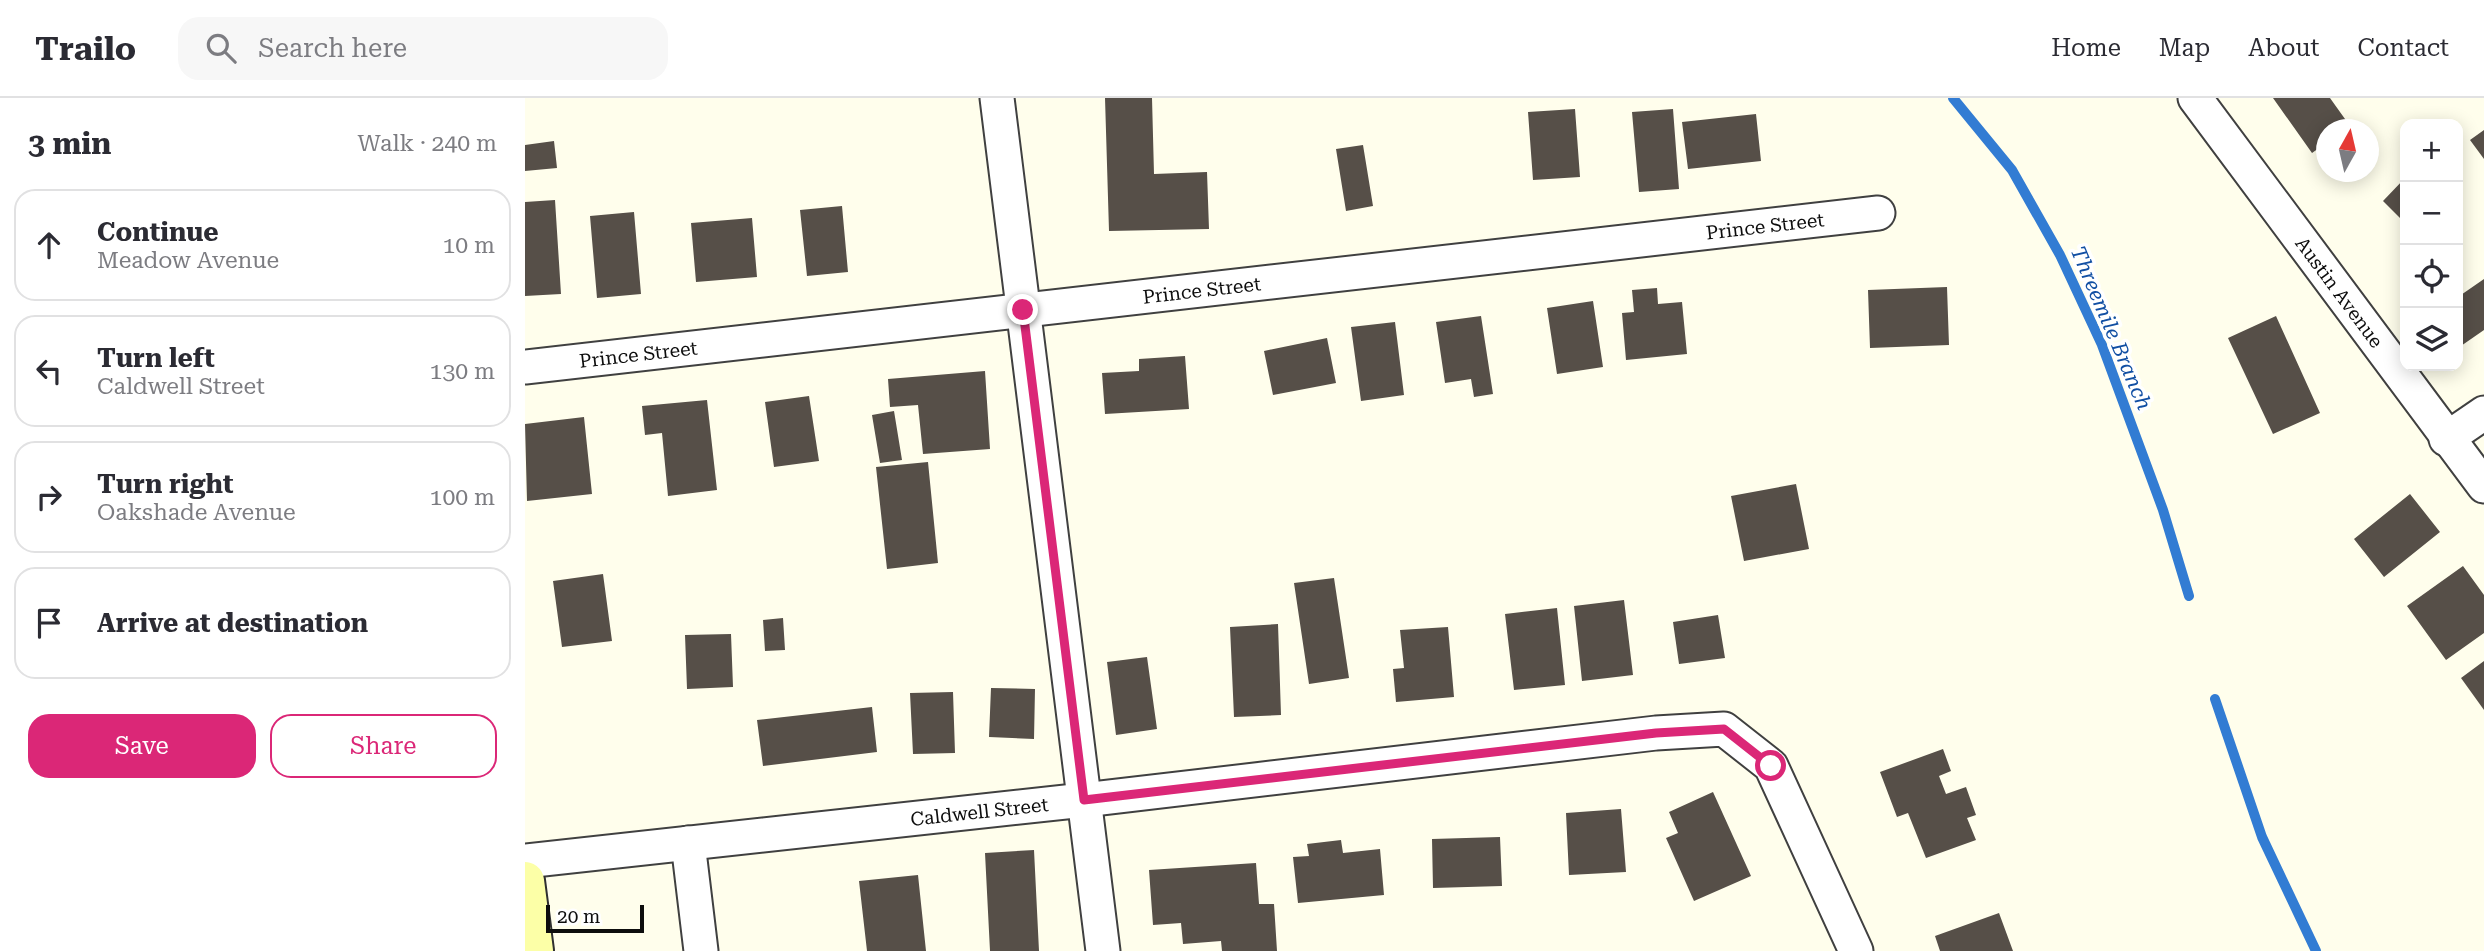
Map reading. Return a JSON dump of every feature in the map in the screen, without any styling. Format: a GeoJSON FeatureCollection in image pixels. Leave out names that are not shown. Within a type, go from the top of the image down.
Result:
{"type":"FeatureCollection","features":[{"type":"Feature","properties":{"kind":"street"},"geometry":{"type":"LineString","coordinates":[[997,98],[1103,951]]}},
{"type":"Feature","properties":{"kind":"street","name":"Austin Avenue"},"geometry":{"type":"LineString","coordinates":[[2195,98],[2446,439],[2484,486]]}},
{"type":"Feature","properties":{"kind":"street","name":"Prince Street"},"geometry":{"type":"LineString","coordinates":[[525,368],[1878,213]]}},
{"type":"Feature","properties":{"kind":"street"},"geometry":{"type":"LineString","coordinates":[[2446,439],[2484,413]]}},
{"type":"Feature","properties":{"kind":"street","name":"Caldwell Street"},"geometry":{"type":"LineString","coordinates":[[525,861],[1084,800],[1656,733],[1724,729],[1771,766],[1856,951]]}},
{"type":"Feature","properties":{"kind":"street"},"geometry":{"type":"LineString","coordinates":[[688,843],[701,951]]}},
{"type":"Feature","properties":{"kind":"street"},"geometry":{"type":"LineString","coordinates":[[525,881],[534,951]]}},
{"type":"Feature","properties":{"kind":"building"},"geometry":{"type":"Polygon","coordinates":[[[1105,98],[1152,98],[1154,174],[1207,172],[1209,229],[1109,231],[1105,98]]]}},
{"type":"Feature","properties":{"kind":"building"},"geometry":{"type":"Polygon","coordinates":[[[2273,98],[2330,98],[2345,119],[2316,119],[2316,150],[2312,153],[2273,98]]]}},
{"type":"Feature","properties":{"kind":"building"},"geometry":{"type":"Polygon","coordinates":[[[1575,109],[1580,177],[1533,180],[1528,112],[1575,109]]]}},
{"type":"Feature","properties":{"kind":"building"},"geometry":{"type":"Polygon","coordinates":[[[1673,109],[1679,189],[1639,192],[1632,112],[1673,109]]]}},
{"type":"Feature","properties":{"kind":"building"},"geometry":{"type":"Polygon","coordinates":[[[1756,114],[1761,161],[1688,169],[1682,122],[1756,114]]]}},
{"type":"Feature","properties":{"kind":"building"},"geometry":{"type":"Polygon","coordinates":[[[2484,130],[2484,159],[2470,140],[2484,130]]]}},
{"type":"Feature","properties":{"kind":"building"},"geometry":{"type":"Polygon","coordinates":[[[554,141],[557,168],[525,171],[525,145],[554,141]]]}},
{"type":"Feature","properties":{"kind":"building"},"geometry":{"type":"Polygon","coordinates":[[[1363,145],[1373,206],[1346,211],[1336,149],[1363,145]]]}},
{"type":"Feature","properties":{"kind":"building"},"geometry":{"type":"Polygon","coordinates":[[[2400,183],[2400,218],[2383,201],[2400,183]]]}},
{"type":"Feature","properties":{"kind":"building"},"geometry":{"type":"Polygon","coordinates":[[[555,200],[561,294],[525,296],[525,202],[555,200]]]}},
{"type":"Feature","properties":{"kind":"building"},"geometry":{"type":"Polygon","coordinates":[[[842,206],[848,272],[807,276],[800,210],[842,206]]]}},
{"type":"Feature","properties":{"kind":"building"},"geometry":{"type":"Polygon","coordinates":[[[634,212],[641,294],[597,298],[590,216],[634,212]]]}},
{"type":"Feature","properties":{"kind":"building"},"geometry":{"type":"Polygon","coordinates":[[[752,218],[757,277],[696,282],[691,223],[752,218]]]}},
{"type":"Feature","properties":{"kind":"building"},"geometry":{"type":"Polygon","coordinates":[[[2484,279],[2484,330],[2463,345],[2463,308],[2463,294],[2484,279]]]}},
{"type":"Feature","properties":{"kind":"building"},"geometry":{"type":"Polygon","coordinates":[[[1947,287],[1949,345],[1870,348],[1868,290],[1947,287]]]}},
{"type":"Feature","properties":{"kind":"building"},"geometry":{"type":"Polygon","coordinates":[[[1657,288],[1658,304],[1682,302],[1687,354],[1626,360],[1622,313],[1634,312],[1632,290],[1657,288]]]}},
{"type":"Feature","properties":{"kind":"building"},"geometry":{"type":"Polygon","coordinates":[[[1593,301],[1603,367],[1557,374],[1547,308],[1593,301]]]}},
{"type":"Feature","properties":{"kind":"building"},"geometry":{"type":"Polygon","coordinates":[[[1481,316],[1493,394],[1474,397],[1471,379],[1445,383],[1436,322],[1481,316]]]}},
{"type":"Feature","properties":{"kind":"building"},"geometry":{"type":"Polygon","coordinates":[[[2276,316],[2320,413],[2273,434],[2228,338],[2276,316]]]}},
{"type":"Feature","properties":{"kind":"building"},"geometry":{"type":"Polygon","coordinates":[[[1395,322],[1404,395],[1361,401],[1351,327],[1395,322]]]}},
{"type":"Feature","properties":{"kind":"building"},"geometry":{"type":"Polygon","coordinates":[[[1327,338],[1336,383],[1273,395],[1264,351],[1327,338]]]}},
{"type":"Feature","properties":{"kind":"building"},"geometry":{"type":"Polygon","coordinates":[[[1185,356],[1189,409],[1105,414],[1102,373],[1139,371],[1139,359],[1185,356]]]}},
{"type":"Feature","properties":{"kind":"building"},"geometry":{"type":"Polygon","coordinates":[[[985,371],[990,449],[923,454],[918,405],[890,407],[888,379],[985,371]]]}},
{"type":"Feature","properties":{"kind":"building"},"geometry":{"type":"Polygon","coordinates":[[[809,396],[819,461],[774,467],[765,402],[809,396]]]}},
{"type":"Feature","properties":{"kind":"building"},"geometry":{"type":"Polygon","coordinates":[[[707,400],[717,490],[668,496],[662,433],[645,435],[642,406],[707,400]]]}},
{"type":"Feature","properties":{"kind":"building"},"geometry":{"type":"Polygon","coordinates":[[[894,411],[902,460],[880,463],[872,415],[894,411]]]}},
{"type":"Feature","properties":{"kind":"building"},"geometry":{"type":"Polygon","coordinates":[[[584,417],[592,494],[527,501],[525,424],[584,417]]]}},
{"type":"Feature","properties":{"kind":"building"},"geometry":{"type":"Polygon","coordinates":[[[928,462],[938,563],[887,569],[876,467],[928,462]]]}},
{"type":"Feature","properties":{"kind":"building"},"geometry":{"type":"Polygon","coordinates":[[[1796,484],[1809,549],[1744,561],[1731,496],[1796,484]]]}},
{"type":"Feature","properties":{"kind":"building"},"geometry":{"type":"Polygon","coordinates":[[[2410,494],[2440,532],[2384,577],[2354,539],[2410,494]]]}},
{"type":"Feature","properties":{"kind":"building"},"geometry":{"type":"Polygon","coordinates":[[[2463,566],[2484,595],[2484,633],[2446,660],[2407,606],[2463,566]]]}},
{"type":"Feature","properties":{"kind":"building"},"geometry":{"type":"Polygon","coordinates":[[[603,574],[612,641],[562,647],[553,581],[603,574]]]}},
{"type":"Feature","properties":{"kind":"building"},"geometry":{"type":"Polygon","coordinates":[[[1334,578],[1349,678],[1309,684],[1294,583],[1334,578]]]}},
{"type":"Feature","properties":{"kind":"building"},"geometry":{"type":"Polygon","coordinates":[[[1624,600],[1633,675],[1582,681],[1574,606],[1624,600]]]}},
{"type":"Feature","properties":{"kind":"building"},"geometry":{"type":"Polygon","coordinates":[[[1557,608],[1565,685],[1514,690],[1505,614],[1557,608]]]}},
{"type":"Feature","properties":{"kind":"building"},"geometry":{"type":"Polygon","coordinates":[[[1718,615],[1725,658],[1679,664],[1673,622],[1718,615]]]}},
{"type":"Feature","properties":{"kind":"building"},"geometry":{"type":"Polygon","coordinates":[[[783,618],[785,650],[765,651],[763,620],[783,618]]]}},
{"type":"Feature","properties":{"kind":"building"},"geometry":{"type":"Polygon","coordinates":[[[1278,624],[1281,715],[1234,717],[1230,627],[1278,624]]]}},
{"type":"Feature","properties":{"kind":"building"},"geometry":{"type":"Polygon","coordinates":[[[1448,627],[1454,697],[1396,702],[1393,669],[1404,668],[1400,630],[1448,627]]]}},
{"type":"Feature","properties":{"kind":"building"},"geometry":{"type":"Polygon","coordinates":[[[731,634],[733,687],[687,689],[685,635],[731,634]]]}},
{"type":"Feature","properties":{"kind":"building"},"geometry":{"type":"Polygon","coordinates":[[[1147,657],[1157,729],[1116,735],[1107,662],[1147,657]]]}},
{"type":"Feature","properties":{"kind":"building"},"geometry":{"type":"Polygon","coordinates":[[[2484,661],[2484,710],[2461,678],[2484,661]]]}},
{"type":"Feature","properties":{"kind":"building"},"geometry":{"type":"Polygon","coordinates":[[[991,688],[1035,689],[1034,739],[989,737],[991,688]]]}},
{"type":"Feature","properties":{"kind":"building"},"geometry":{"type":"Polygon","coordinates":[[[953,692],[955,753],[913,754],[910,693],[953,692]]]}},
{"type":"Feature","properties":{"kind":"building"},"geometry":{"type":"Polygon","coordinates":[[[872,707],[877,752],[763,766],[757,720],[872,707]]]}},
{"type":"Feature","properties":{"kind":"building"},"geometry":{"type":"Polygon","coordinates":[[[1943,749],[1951,771],[1939,776],[1946,794],[1966,787],[1976,815],[1967,818],[1976,840],[1926,858],[1908,813],[1897,817],[1880,772],[1943,749]]]}},
{"type":"Feature","properties":{"kind":"building"},"geometry":{"type":"Polygon","coordinates":[[[1713,792],[1751,876],[1694,901],[1666,838],[1678,833],[1669,812],[1713,792]]]}},
{"type":"Feature","properties":{"kind":"building"},"geometry":{"type":"Polygon","coordinates":[[[1621,809],[1626,872],[1569,875],[1566,813],[1621,809]]]}},
{"type":"Feature","properties":{"kind":"building"},"geometry":{"type":"Polygon","coordinates":[[[1500,837],[1502,886],[1433,888],[1432,839],[1500,837]]]}},
{"type":"Feature","properties":{"kind":"building"},"geometry":{"type":"Polygon","coordinates":[[[1341,840],[1343,853],[1380,849],[1384,895],[1298,903],[1293,857],[1309,856],[1307,844],[1341,840]]]}},
{"type":"Feature","properties":{"kind":"building"},"geometry":{"type":"Polygon","coordinates":[[[1034,850],[1039,951],[990,951],[985,853],[1034,850]]]}},
{"type":"Feature","properties":{"kind":"building"},"geometry":{"type":"Polygon","coordinates":[[[1256,863],[1259,904],[1274,904],[1277,951],[1222,951],[1221,941],[1183,944],[1181,923],[1153,925],[1149,870],[1256,863]]]}},
{"type":"Feature","properties":{"kind":"building"},"geometry":{"type":"Polygon","coordinates":[[[918,875],[926,951],[867,951],[859,881],[918,875]]]}},
{"type":"Feature","properties":{"kind":"building"},"geometry":{"type":"Polygon","coordinates":[[[1999,913],[2013,951],[1940,951],[1935,936],[1999,913]]]}},
{"type":"Feature","properties":{"kind":"waterway","name":"Threemile Branch"},"geometry":{"type":"LineString","coordinates":[[1953,98],[2012,170],[2060,255],[2102,345],[2163,510],[2189,596]]}},
{"type":"Feature","properties":{"kind":"waterway","name":"Threemile Branch"},"geometry":{"type":"LineString","coordinates":[[2215,699],[2262,837],[2316,951]]}},
{"type":"Feature","properties":{"kind":"route"},"geometry":{"type":"LineString","coordinates":[[1023,310],[1084,800],[1656,733],[1724,729],[1771,766]]}}]}
